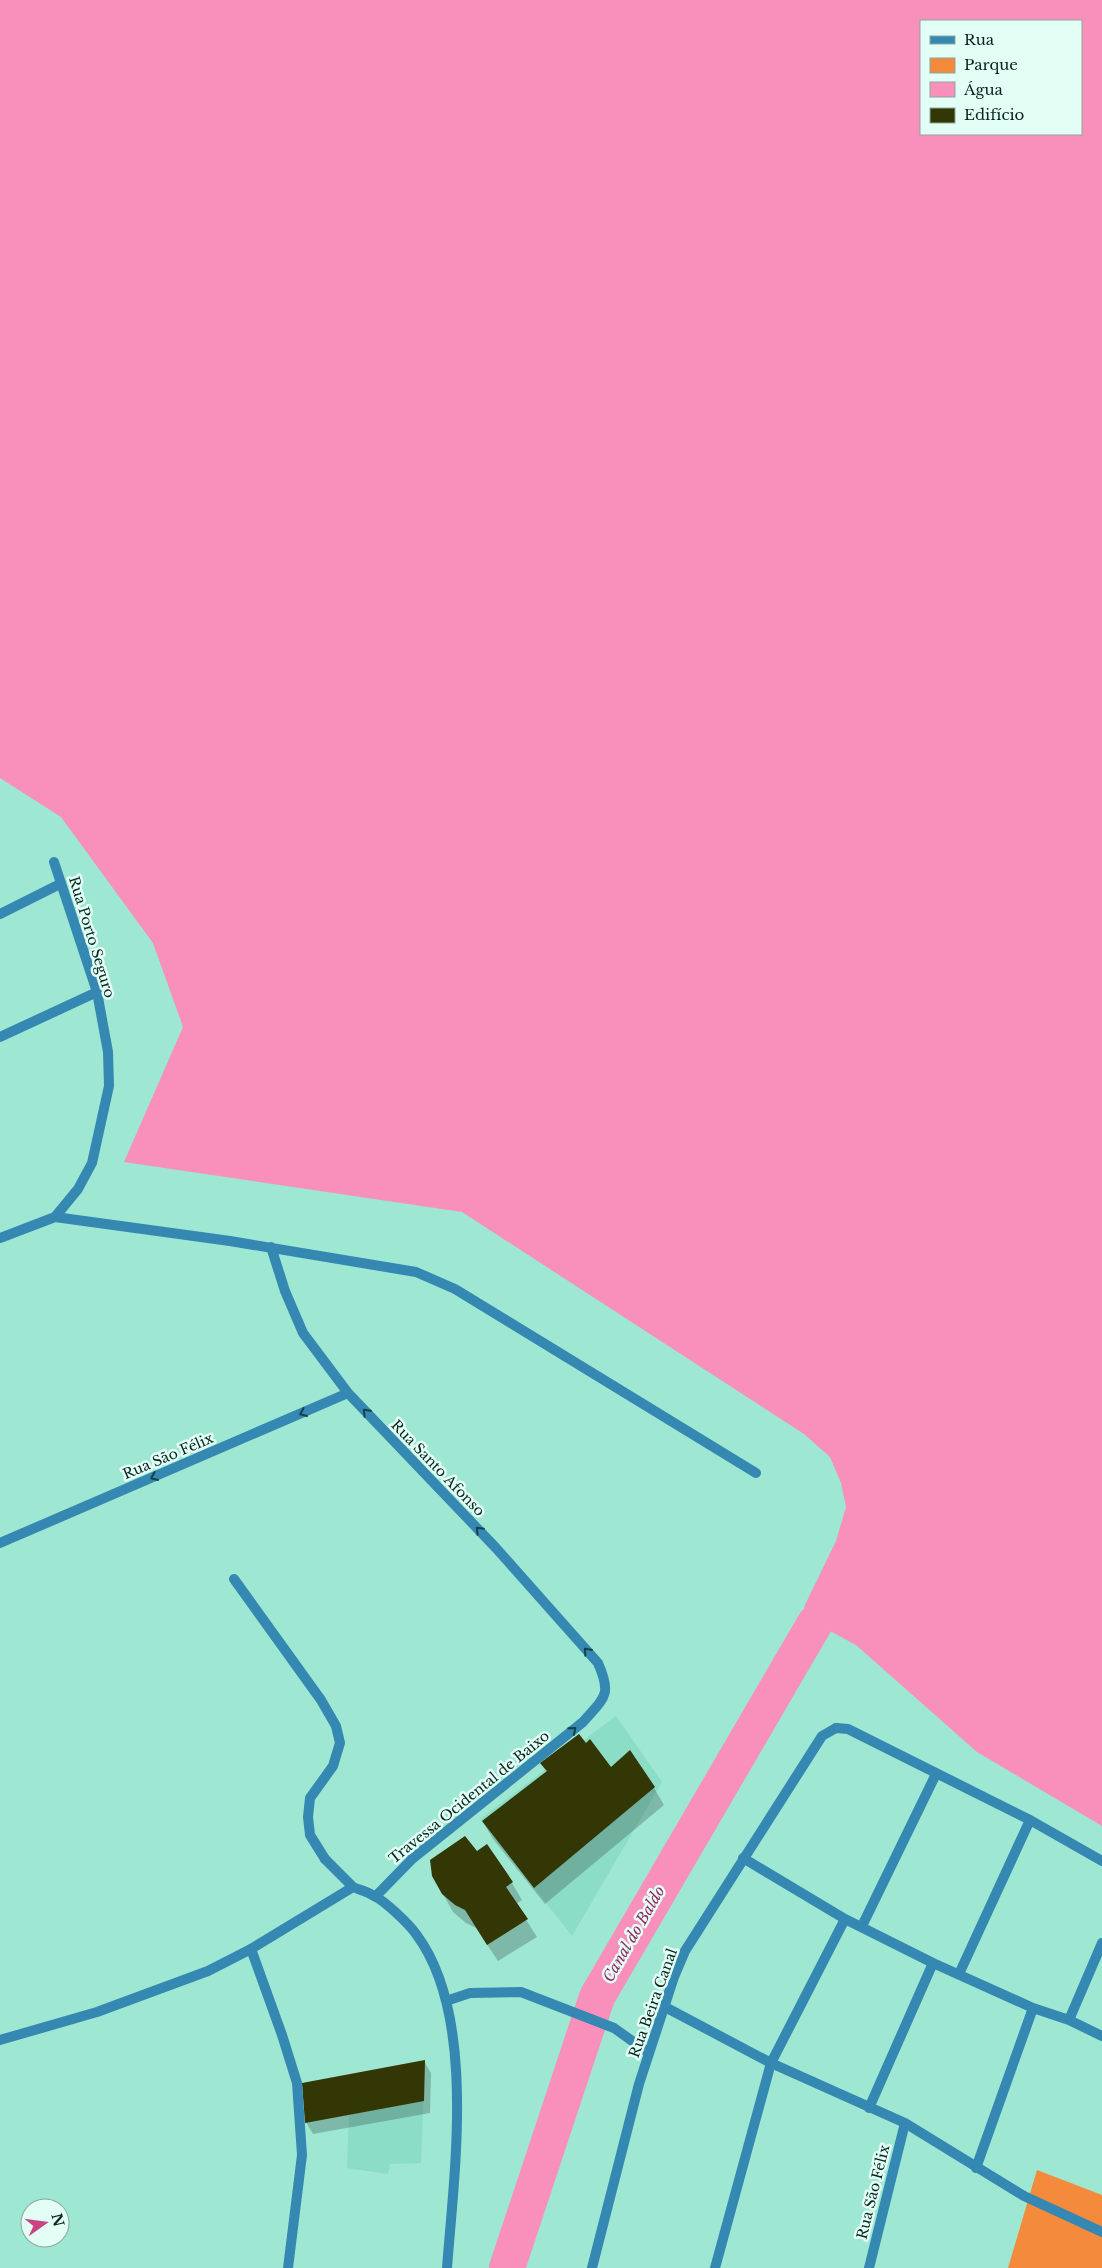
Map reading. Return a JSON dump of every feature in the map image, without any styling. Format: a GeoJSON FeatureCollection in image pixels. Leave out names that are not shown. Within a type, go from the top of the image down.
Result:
{"type":"FeatureCollection","features":[{"type":"Feature","properties":{"kind":"street","name":"Rua Porto Seguro"},"geometry":{"type":"LineString","coordinates":[[0,1238],[55,1217],[78,1190],[92,1163],[109,1086],[108,1052],[97,992],[54,862]]}},
{"type":"Feature","properties":{"kind":"street"},"geometry":{"type":"LineString","coordinates":[[0,914],[60,884]]}},
{"type":"Feature","properties":{"kind":"street"},"geometry":{"type":"LineString","coordinates":[[0,1037],[97,992]]}},
{"type":"Feature","properties":{"kind":"street"},"geometry":{"type":"LineString","coordinates":[[55,1217],[272,1247],[416,1272],[436,1280],[756,1473]]}},
{"type":"Feature","properties":{"kind":"street","name":"Rua Santo Afonso"},"geometry":{"type":"LineString","coordinates":[[272,1247],[285,1292],[303,1333],[348,1393],[496,1548],[598,1663],[607,1684],[605,1693]]}},
{"type":"Feature","properties":{"kind":"street","name":"Rua São Félix"},"geometry":{"type":"LineString","coordinates":[[0,1543],[348,1393]]}},
{"type":"Feature","properties":{"kind":"street"},"geometry":{"type":"LineString","coordinates":[[234,1578],[321,1700],[336,1726],[340,1743],[333,1766],[310,1798],[308,1817],[310,1835],[325,1859],[353,1887],[376,1896],[416,1933],[432,1961],[446,2001],[455,2068],[456,2144],[447,2268]]}},
{"type":"Feature","properties":{"kind":"street","name":"Travessa Ocidental de Baixo"},"geometry":{"type":"LineString","coordinates":[[376,1896],[412,1859],[583,1722],[605,1693]]}},
{"type":"Feature","properties":{"kind":"street","name":"Rua Beira Canal"},"geometry":{"type":"LineString","coordinates":[[592,2268],[628,2126],[674,1977],[685,1951],[822,1736],[836,1728],[848,1729],[936,1774]]}},
{"type":"Feature","properties":{"kind":"street"},"geometry":{"type":"LineString","coordinates":[[862,1926],[936,1774],[1030,1820],[1102,1861]]}},
{"type":"Feature","properties":{"kind":"street"},"geometry":{"type":"LineString","coordinates":[[959,1974],[1030,1820]]}},
{"type":"Feature","properties":{"kind":"street"},"geometry":{"type":"LineString","coordinates":[[743,1858],[845,1919],[933,1963],[1033,2008],[1069,2020],[1102,2036]]}},
{"type":"Feature","properties":{"kind":"street"},"geometry":{"type":"LineString","coordinates":[[0,2040],[97,2012],[208,1972],[251,1949],[353,1887]]}},
{"type":"Feature","properties":{"kind":"street"},"geometry":{"type":"LineString","coordinates":[[715,2268],[771,2063],[845,1919]]}},
{"type":"Feature","properties":{"kind":"street"},"geometry":{"type":"LineString","coordinates":[[1069,2020],[1102,1943]]}},
{"type":"Feature","properties":{"kind":"street"},"geometry":{"type":"LineString","coordinates":[[251,1949],[297,2083],[302,2155],[288,2268]]}},
{"type":"Feature","properties":{"kind":"street"},"geometry":{"type":"LineString","coordinates":[[869,2108],[933,1963]]}},
{"type":"Feature","properties":{"kind":"street"},"geometry":{"type":"LineString","coordinates":[[446,2001],[470,1993],[521,1992],[614,2028],[650,2053]]}},
{"type":"Feature","properties":{"kind":"street"},"geometry":{"type":"LineString","coordinates":[[665,2008],[771,2063],[905,2123],[1024,2196],[1102,2232]]}},
{"type":"Feature","properties":{"kind":"street"},"geometry":{"type":"LineString","coordinates":[[976,2168],[1033,2008]]}},
{"type":"Feature","properties":{"kind":"street","name":"Rua São Félix"},"geometry":{"type":"LineString","coordinates":[[869,2268],[905,2123]]}},
{"type":"Feature","properties":{"kind":"shaded area"},"geometry":{"type":"Polygon","coordinates":[[[616,1716],[662,1782],[572,1936],[480,1819],[545,1770],[540,1763],[579,1734],[584,1740],[616,1716]]]}},
{"type":"Feature","properties":{"kind":"shaded area"},"geometry":{"type":"Polygon","coordinates":[[[425,2060],[421,2163],[390,2164],[388,2174],[347,2168],[349,2115],[305,2123],[302,2083],[425,2060]]]}},
{"type":"Feature","properties":{"kind":"green space"},"geometry":{"type":"Polygon","coordinates":[[[1037,2170],[1102,2195],[1102,2268],[1008,2268],[1037,2170]]]}},
{"type":"Feature","properties":{"kind":"water"},"geometry":{"type":"Polygon","coordinates":[[[0,0],[1102,0],[1102,1826],[977,1752],[856,1645],[815,1623],[804,1607],[836,1541],[846,1507],[841,1483],[830,1457],[804,1434],[462,1212],[124,1162],[183,1027],[153,943],[61,817],[0,778],[0,0]]]}},
{"type":"Feature","properties":{"kind":"building"},"geometry":{"type":"Polygon","coordinates":[[[579,1734],[586,1743],[590,1739],[611,1767],[630,1750],[655,1787],[534,1888],[482,1821],[547,1771],[540,1763],[579,1734]]]}},
{"type":"Feature","properties":{"kind":"building"},"geometry":{"type":"Polygon","coordinates":[[[465,1836],[477,1851],[487,1844],[513,1882],[506,1887],[528,1919],[487,1945],[465,1910],[455,1905],[442,1894],[432,1876],[430,1860],[465,1836]]]}},
{"type":"Feature","properties":{"kind":"building"},"geometry":{"type":"Polygon","coordinates":[[[425,2060],[424,2101],[305,2123],[302,2083],[425,2060]]]}},
{"type":"Feature","properties":{"kind":"waterway","name":"Canal do Baldo"},"geometry":{"type":"LineString","coordinates":[[507,2268],[597,1997],[815,1623]]}}]}
